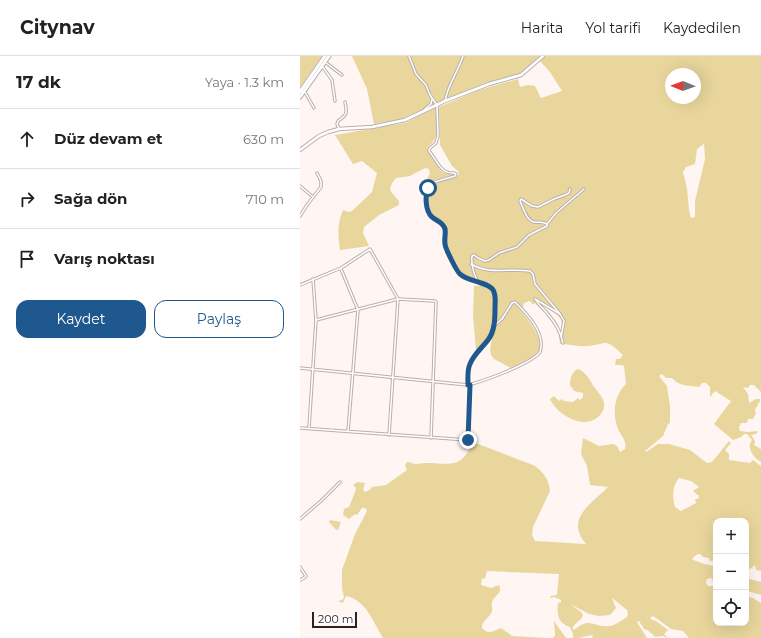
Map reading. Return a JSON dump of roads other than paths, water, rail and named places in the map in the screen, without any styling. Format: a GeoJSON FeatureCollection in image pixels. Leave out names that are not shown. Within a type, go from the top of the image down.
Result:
{"type":"FeatureCollection","features":[{"type":"Feature","properties":{"kind":"main road"},"geometry":{"type":"LineString","coordinates":[[300,92],[325,56]]}},
{"type":"Feature","properties":{"kind":"main road"},"geometry":{"type":"LineString","coordinates":[[300,97],[329,56]]}},
{"type":"Feature","properties":{"kind":"street"},"geometry":{"type":"LineString","coordinates":[[300,428],[468,440],[470,364],[475,354],[490,337],[494,326],[494,291],[491,287],[464,278],[459,274],[446,248],[445,230],[443,226],[439,220],[430,216],[427,207],[426,191],[430,184],[433,181],[456,174],[454,172],[443,170],[429,151],[430,148],[436,143],[438,136],[437,105],[426,85],[416,74],[409,56]]}},
{"type":"Feature","properties":{"kind":"street"},"geometry":{"type":"LineString","coordinates":[[445,101],[447,90],[463,56]]}},
{"type":"Feature","properties":{"kind":"street"},"geometry":{"type":"LineString","coordinates":[[300,150],[319,136],[339,129],[372,127],[405,120],[445,101],[488,84],[520,75],[543,56]]}},
{"type":"Feature","properties":{"kind":"street"},"geometry":{"type":"LineString","coordinates":[[325,62],[342,75]]}},
{"type":"Feature","properties":{"kind":"street"},"geometry":{"type":"LineString","coordinates":[[322,66],[332,80],[335,101]]}},
{"type":"Feature","properties":{"kind":"street"},"geometry":{"type":"LineString","coordinates":[[304,91],[314,108]]}},
{"type":"Feature","properties":{"kind":"street"},"geometry":{"type":"LineString","coordinates":[[424,111],[431,104],[432,98]]}},
{"type":"Feature","properties":{"kind":"street"},"geometry":{"type":"LineString","coordinates":[[339,129],[338,121],[344,117],[347,112],[345,102]]}},
{"type":"Feature","properties":{"kind":"street"},"geometry":{"type":"LineString","coordinates":[[300,216],[321,186],[321,179],[317,173]]}},
{"type":"Feature","properties":{"kind":"street"},"geometry":{"type":"LineString","coordinates":[[300,186],[313,197]]}},
{"type":"Feature","properties":{"kind":"street"},"geometry":{"type":"LineString","coordinates":[[547,224],[543,222],[531,221],[524,212],[520,200],[522,199],[532,206],[538,207],[569,194],[570,189]]}},
{"type":"Feature","properties":{"kind":"street"},"geometry":{"type":"LineString","coordinates":[[479,282],[471,264],[472,255],[485,261],[499,253],[517,247],[529,235],[546,227],[556,213],[584,189]]}},
{"type":"Feature","properties":{"kind":"street"},"geometry":{"type":"LineString","coordinates":[[300,285],[341,268],[370,249],[398,299],[389,434]]}},
{"type":"Feature","properties":{"kind":"street"},"geometry":{"type":"LineString","coordinates":[[471,264],[482,270],[530,271],[533,274],[535,284],[564,321],[561,337]]}},
{"type":"Feature","properties":{"kind":"street"},"geometry":{"type":"LineString","coordinates":[[341,268],[358,310],[348,431]]}},
{"type":"Feature","properties":{"kind":"street"},"geometry":{"type":"LineString","coordinates":[[309,428],[316,320],[313,279]]}},
{"type":"Feature","properties":{"kind":"street"},"geometry":{"type":"LineString","coordinates":[[316,320],[398,299],[432,300],[436,302],[431,438]]}},
{"type":"Feature","properties":{"kind":"street"},"geometry":{"type":"LineString","coordinates":[[560,314],[536,299],[539,306],[549,315],[563,343]]}},
{"type":"Feature","properties":{"kind":"street"},"geometry":{"type":"LineString","coordinates":[[300,368],[469,385],[526,363],[540,352],[542,344],[539,332],[515,302],[512,303],[502,320],[494,326]]}},
{"type":"Feature","properties":{"kind":"street"},"geometry":{"type":"LineString","coordinates":[[300,519],[340,482]]}},
{"type":"Feature","properties":{"kind":"street"},"geometry":{"type":"LineString","coordinates":[[300,567],[306,576],[300,580]]}}]}
